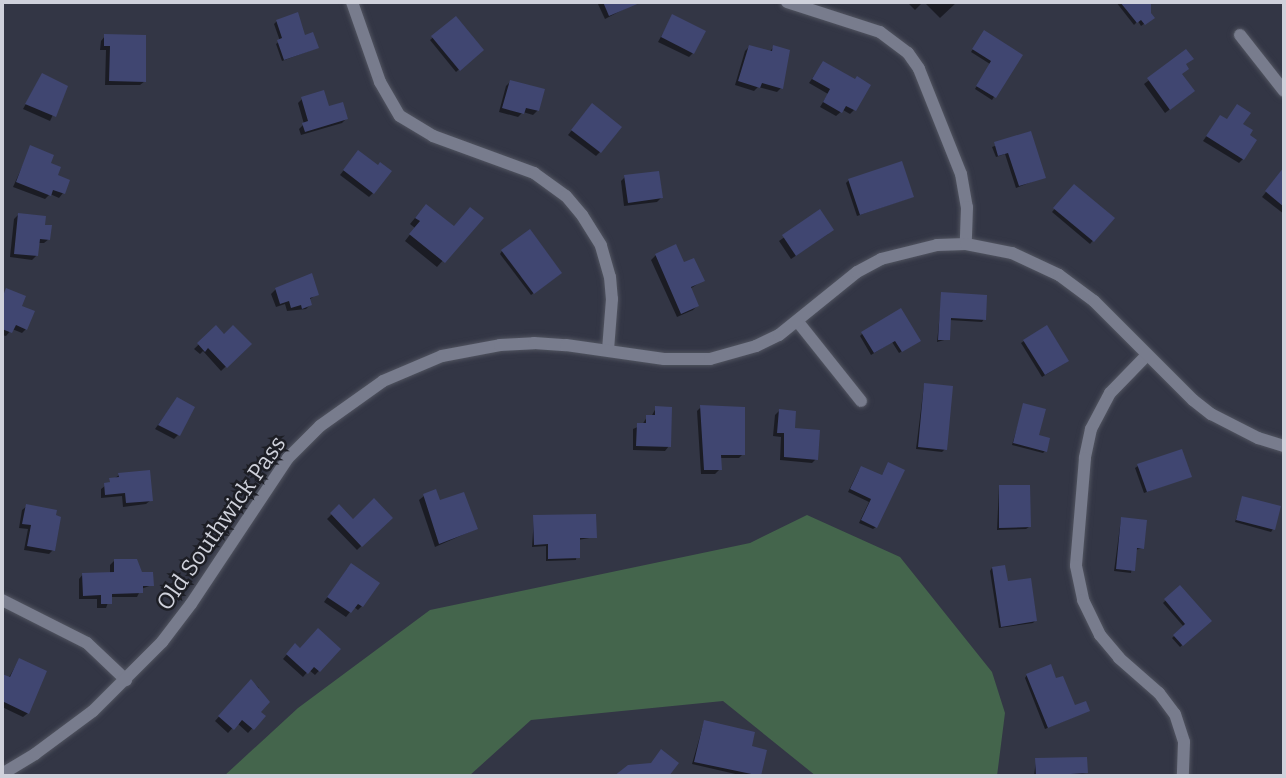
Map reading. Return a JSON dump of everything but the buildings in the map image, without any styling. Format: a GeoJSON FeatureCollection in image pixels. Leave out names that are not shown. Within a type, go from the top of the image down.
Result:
{"type":"FeatureCollection","features":[{"type":"Feature","properties":{"kind":"street"},"geometry":{"type":"LineString","coordinates":[[352,2],[380,82],[400,116],[433,136],[534,173],[566,196],[582,215],[601,246],[610,277],[612,299],[608,350]]}},
{"type":"Feature","properties":{"kind":"street"},"geometry":{"type":"LineString","coordinates":[[787,2],[880,32],[908,53],[919,69],[961,174],[967,208],[966,244]]}},
{"type":"Feature","properties":{"kind":"street"},"geometry":{"type":"LineString","coordinates":[[1240,35],[1284,91]]}},
{"type":"Feature","properties":{"kind":"street","name":"Old Southwick Pass"},"geometry":{"type":"LineString","coordinates":[[2,774],[35,754],[93,711],[126,680],[191,604],[288,458],[320,426],[355,398],[411,367],[467,350],[534,343],[664,359],[710,359],[756,346],[798,322],[857,272],[881,259],[937,245],[966,244],[1012,253],[1059,275],[1094,301],[1211,414],[1258,438],[1284,446]]}},
{"type":"Feature","properties":{"kind":"street"},"geometry":{"type":"LineString","coordinates":[[798,322],[861,401]]}},
{"type":"Feature","properties":{"kind":"street"},"geometry":{"type":"LineString","coordinates":[[1147,355],[1110,393],[1091,429],[1083,472],[1076,566],[1083,600],[1100,635],[1119,658],[1159,693],[1175,714],[1184,742],[1184,776]]}},
{"type":"Feature","properties":{"kind":"street"},"geometry":{"type":"LineString","coordinates":[[2,600],[87,643],[126,680]]}},
{"type":"Feature","properties":{"kind":"green space"},"geometry":{"type":"Polygon","coordinates":[[[807,515],[900,557],[992,672],[1005,713],[997,776],[816,776],[723,701],[531,720],[469,776],[224,776],[298,708],[430,610],[750,543],[807,515]]]}}]}
